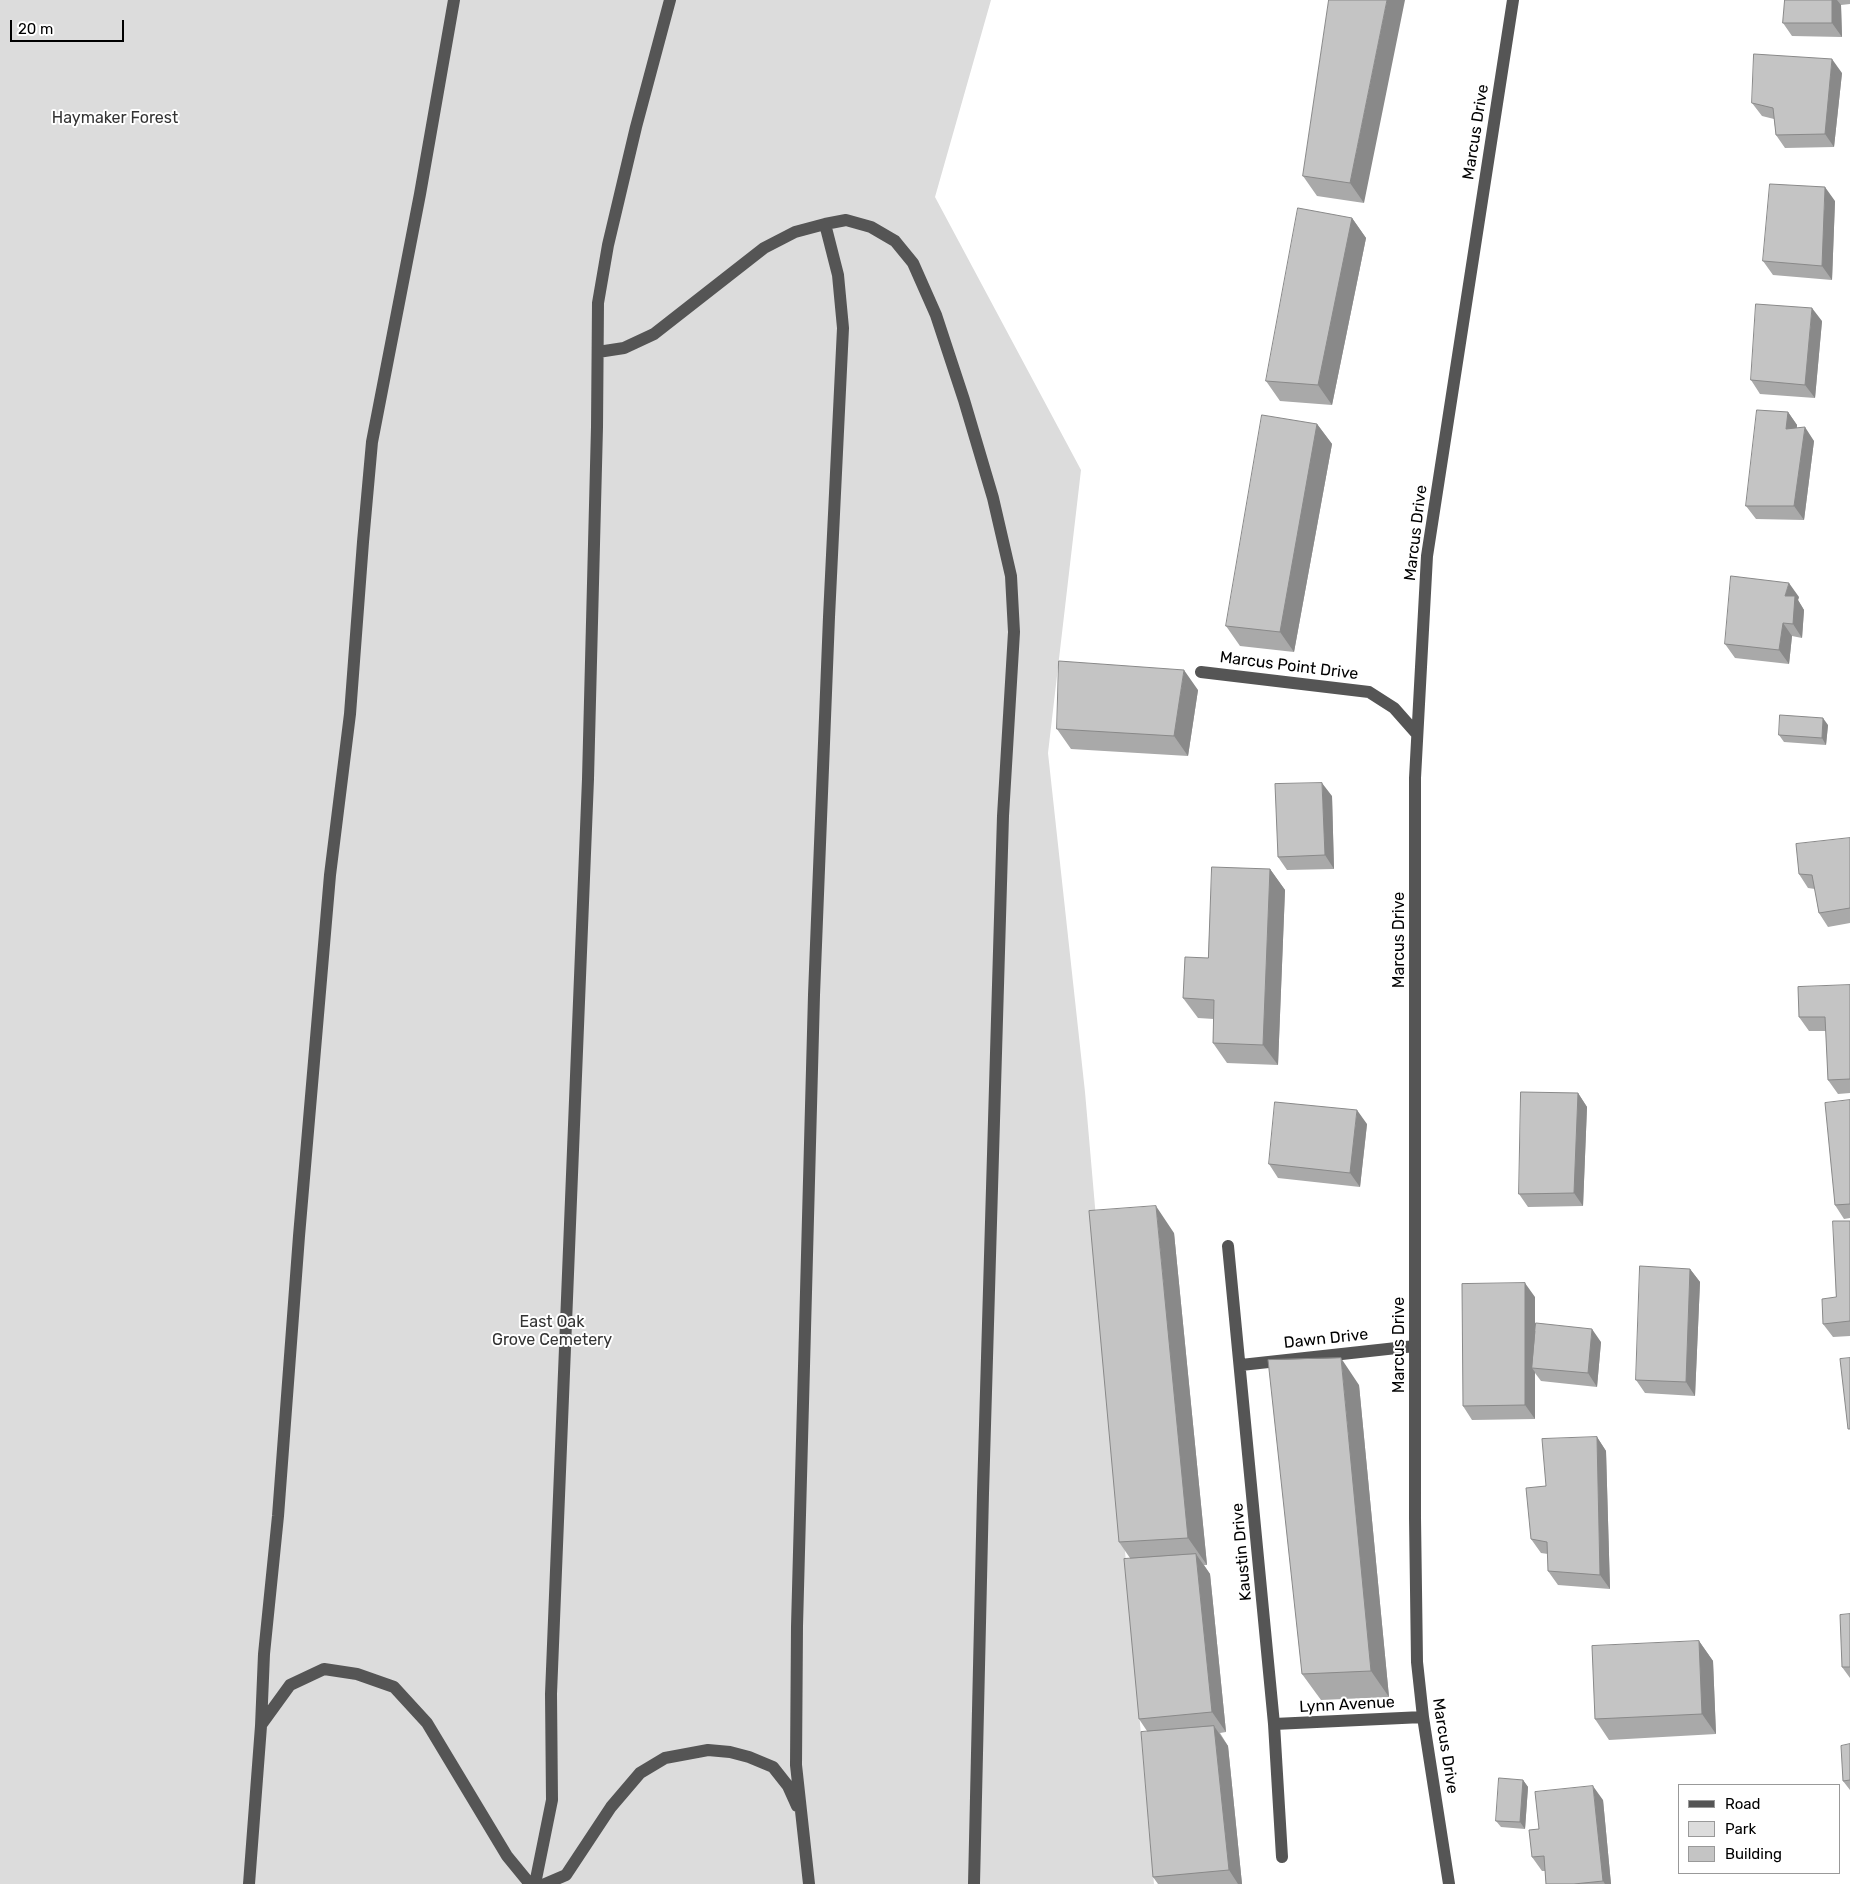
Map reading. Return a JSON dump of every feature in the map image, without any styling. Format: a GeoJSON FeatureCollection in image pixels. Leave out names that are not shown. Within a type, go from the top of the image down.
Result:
{"type":"FeatureCollection","features":[{"type":"Feature","properties":{"kind":"street"},"geometry":{"type":"LineString","coordinates":[[249,1884],[261,1726],[264,1654],[278,1516],[302,1197],[330,875],[351,704],[372,442],[454,0]]}},
{"type":"Feature","properties":{"kind":"street"},"geometry":{"type":"LineString","coordinates":[[535,1884],[552,1800],[552,1685],[588,779],[597,427],[598,303],[608,246],[636,127],[670,0]]}},
{"type":"Feature","properties":{"kind":"street","name":"Marcus Drive"},"geometry":{"type":"LineString","coordinates":[[1449,1884],[1423,1717],[1417,1662],[1415,798],[1417,734],[1427,556],[1513,0]]}},
{"type":"Feature","properties":{"kind":"street"},"geometry":{"type":"LineString","coordinates":[[598,352],[624,348],[654,334],[764,248],[795,232],[846,220],[871,227],[895,241],[913,263],[936,315],[993,498],[1011,576],[1014,632],[1003,826],[983,1493],[974,1884]]}},
{"type":"Feature","properties":{"kind":"street"},"geometry":{"type":"LineString","coordinates":[[809,1884],[796,1765],[797,1626],[814,995],[843,328],[838,275],[825,224]]}},
{"type":"Feature","properties":{"kind":"street","name":"Marcus Point Drive"},"geometry":{"type":"LineString","coordinates":[[1201,672],[1368,692],[1394,708],[1417,734]]}},
{"type":"Feature","properties":{"kind":"street","name":"Kaustin Drive"},"geometry":{"type":"LineString","coordinates":[[1228,1246],[1274,1724],[1282,1857]]}},
{"type":"Feature","properties":{"kind":"street","name":"Dawn Drive"},"geometry":{"type":"LineString","coordinates":[[1240,1365],[1416,1346]]}},
{"type":"Feature","properties":{"kind":"street"},"geometry":{"type":"LineString","coordinates":[[261,1726],[290,1685],[324,1668],[357,1674],[394,1687],[427,1722],[507,1856],[530,1884]]}},
{"type":"Feature","properties":{"kind":"street","name":"Lynn Avenue"},"geometry":{"type":"LineString","coordinates":[[1274,1724],[1423,1717]]}},
{"type":"Feature","properties":{"kind":"street"},"geometry":{"type":"LineString","coordinates":[[545,1884],[566,1875],[611,1807],[640,1773],[664,1758],[708,1750],[730,1752],[757,1760],[773,1767],[788,1786],[802,1818]]}},
{"type":"Feature","properties":{"kind":"green space","name":"East Oak Grove Cemetery"},"geometry":{"type":"Polygon","coordinates":[[[0,0],[991,0],[935,197],[1081,470],[1048,753],[1085,1092],[1154,1884],[0,1884],[0,0]]]}},
{"type":"Feature","properties":{"kind":"building"},"geometry":{"type":"Polygon","coordinates":[[[1329,0],[1387,0],[1350,183],[1303,176],[1329,0]]]}},
{"type":"Feature","properties":{"kind":"building"},"geometry":{"type":"Polygon","coordinates":[[[1785,0],[1832,0],[1832,23],[1783,23],[1785,0]]]}},
{"type":"Feature","properties":{"kind":"building"},"geometry":{"type":"Polygon","coordinates":[[[1754,54],[1832,59],[1825,134],[1776,135],[1773,108],[1752,103],[1754,54]]]}},
{"type":"Feature","properties":{"kind":"building"},"geometry":{"type":"Polygon","coordinates":[[[1770,184],[1825,187],[1822,266],[1763,261],[1770,184]]]}},
{"type":"Feature","properties":{"kind":"building"},"geometry":{"type":"Polygon","coordinates":[[[1298,208],[1352,218],[1318,385],[1266,381],[1298,208]]]}},
{"type":"Feature","properties":{"kind":"building"},"geometry":{"type":"Polygon","coordinates":[[[1756,304],[1812,308],[1805,385],[1751,380],[1756,304]]]}},
{"type":"Feature","properties":{"kind":"building"},"geometry":{"type":"Polygon","coordinates":[[[1757,410],[1788,412],[1786,429],[1805,427],[1794,506],[1746,506],[1757,410]]]}},
{"type":"Feature","properties":{"kind":"building"},"geometry":{"type":"Polygon","coordinates":[[[1262,415],[1317,424],[1280,632],[1226,626],[1262,415]]]}},
{"type":"Feature","properties":{"kind":"building"},"geometry":{"type":"Polygon","coordinates":[[[1731,576],[1789,583],[1785,596],[1795,596],[1793,624],[1783,623],[1779,650],[1725,644],[1731,576]]]}},
{"type":"Feature","properties":{"kind":"building"},"geometry":{"type":"Polygon","coordinates":[[[1059,661],[1184,670],[1174,736],[1057,729],[1059,661]]]}},
{"type":"Feature","properties":{"kind":"building"},"geometry":{"type":"Polygon","coordinates":[[[1780,715],[1823,718],[1822,738],[1779,735],[1780,715]]]}},
{"type":"Feature","properties":{"kind":"building"},"geometry":{"type":"Polygon","coordinates":[[[1322,783],[1325,855],[1278,857],[1275,784],[1322,783]]]}},
{"type":"Feature","properties":{"kind":"building"},"geometry":{"type":"Polygon","coordinates":[[[1850,838],[1850,908],[1819,913],[1812,875],[1799,874],[1796,844],[1850,838]]]}},
{"type":"Feature","properties":{"kind":"building"},"geometry":{"type":"Polygon","coordinates":[[[1212,867],[1270,869],[1263,1045],[1213,1043],[1214,1000],[1183,998],[1185,957],[1208,958],[1212,867]]]}},
{"type":"Feature","properties":{"kind":"building"},"geometry":{"type":"Polygon","coordinates":[[[1850,985],[1850,1079],[1828,1080],[1825,1017],[1799,1017],[1798,987],[1850,985]]]}},
{"type":"Feature","properties":{"kind":"building"},"geometry":{"type":"Polygon","coordinates":[[[1521,1092],[1578,1093],[1574,1193],[1519,1194],[1521,1092]]]}},
{"type":"Feature","properties":{"kind":"building"},"geometry":{"type":"Polygon","coordinates":[[[1850,1100],[1850,1204],[1835,1205],[1825,1103],[1850,1100]]]}},
{"type":"Feature","properties":{"kind":"building"},"geometry":{"type":"Polygon","coordinates":[[[1275,1102],[1357,1110],[1350,1173],[1269,1164],[1275,1102]]]}},
{"type":"Feature","properties":{"kind":"building"},"geometry":{"type":"Polygon","coordinates":[[[1156,1206],[1188,1538],[1119,1542],[1089,1211],[1156,1206]]]}},
{"type":"Feature","properties":{"kind":"building"},"geometry":{"type":"Polygon","coordinates":[[[1833,1221],[1850,1221],[1850,1321],[1823,1324],[1822,1299],[1836,1297],[1833,1221]]]}},
{"type":"Feature","properties":{"kind":"building"},"geometry":{"type":"Polygon","coordinates":[[[1640,1266],[1690,1269],[1686,1382],[1636,1380],[1640,1266]]]}},
{"type":"Feature","properties":{"kind":"building"},"geometry":{"type":"Polygon","coordinates":[[[1525,1283],[1525,1405],[1463,1406],[1462,1284],[1525,1283]]]}},
{"type":"Feature","properties":{"kind":"building"},"geometry":{"type":"Polygon","coordinates":[[[1536,1323],[1592,1329],[1588,1373],[1532,1368],[1536,1323]]]}},
{"type":"Feature","properties":{"kind":"building"},"geometry":{"type":"Polygon","coordinates":[[[1341,1358],[1371,1671],[1302,1674],[1268,1360],[1341,1358]]]}},
{"type":"Feature","properties":{"kind":"building"},"geometry":{"type":"Polygon","coordinates":[[[1850,1358],[1850,1429],[1848,1429],[1840,1359],[1850,1358]]]}},
{"type":"Feature","properties":{"kind":"building"},"geometry":{"type":"Polygon","coordinates":[[[1597,1437],[1600,1575],[1548,1571],[1547,1542],[1531,1539],[1526,1488],[1546,1486],[1542,1439],[1597,1437]]]}},
{"type":"Feature","properties":{"kind":"building"},"geometry":{"type":"Polygon","coordinates":[[[1196,1554],[1212,1712],[1139,1719],[1124,1559],[1196,1554]]]}},
{"type":"Feature","properties":{"kind":"building"},"geometry":{"type":"Polygon","coordinates":[[[1850,1614],[1850,1667],[1842,1667],[1840,1615],[1850,1614]]]}},
{"type":"Feature","properties":{"kind":"building"},"geometry":{"type":"Polygon","coordinates":[[[1699,1641],[1702,1714],[1595,1719],[1592,1646],[1699,1641]]]}},
{"type":"Feature","properties":{"kind":"building"},"geometry":{"type":"Polygon","coordinates":[[[1214,1726],[1229,1870],[1153,1877],[1141,1732],[1214,1726]]]}},
{"type":"Feature","properties":{"kind":"building"},"geometry":{"type":"Polygon","coordinates":[[[1850,1744],[1850,1780],[1843,1781],[1841,1746],[1850,1744]]]}},
{"type":"Feature","properties":{"kind":"building"},"geometry":{"type":"Polygon","coordinates":[[[1499,1778],[1523,1780],[1520,1822],[1496,1821],[1499,1778]]]}},
{"type":"Feature","properties":{"kind":"building"},"geometry":{"type":"Polygon","coordinates":[[[1593,1786],[1603,1881],[1546,1884],[1544,1856],[1532,1857],[1529,1830],[1539,1829],[1535,1792],[1593,1786]]]}},
{"type":"Feature","properties":{"kind":"park label","name":"Haymaker Forest"},"geometry":{"type":"Point","coordinates":[115,118]}}]}
